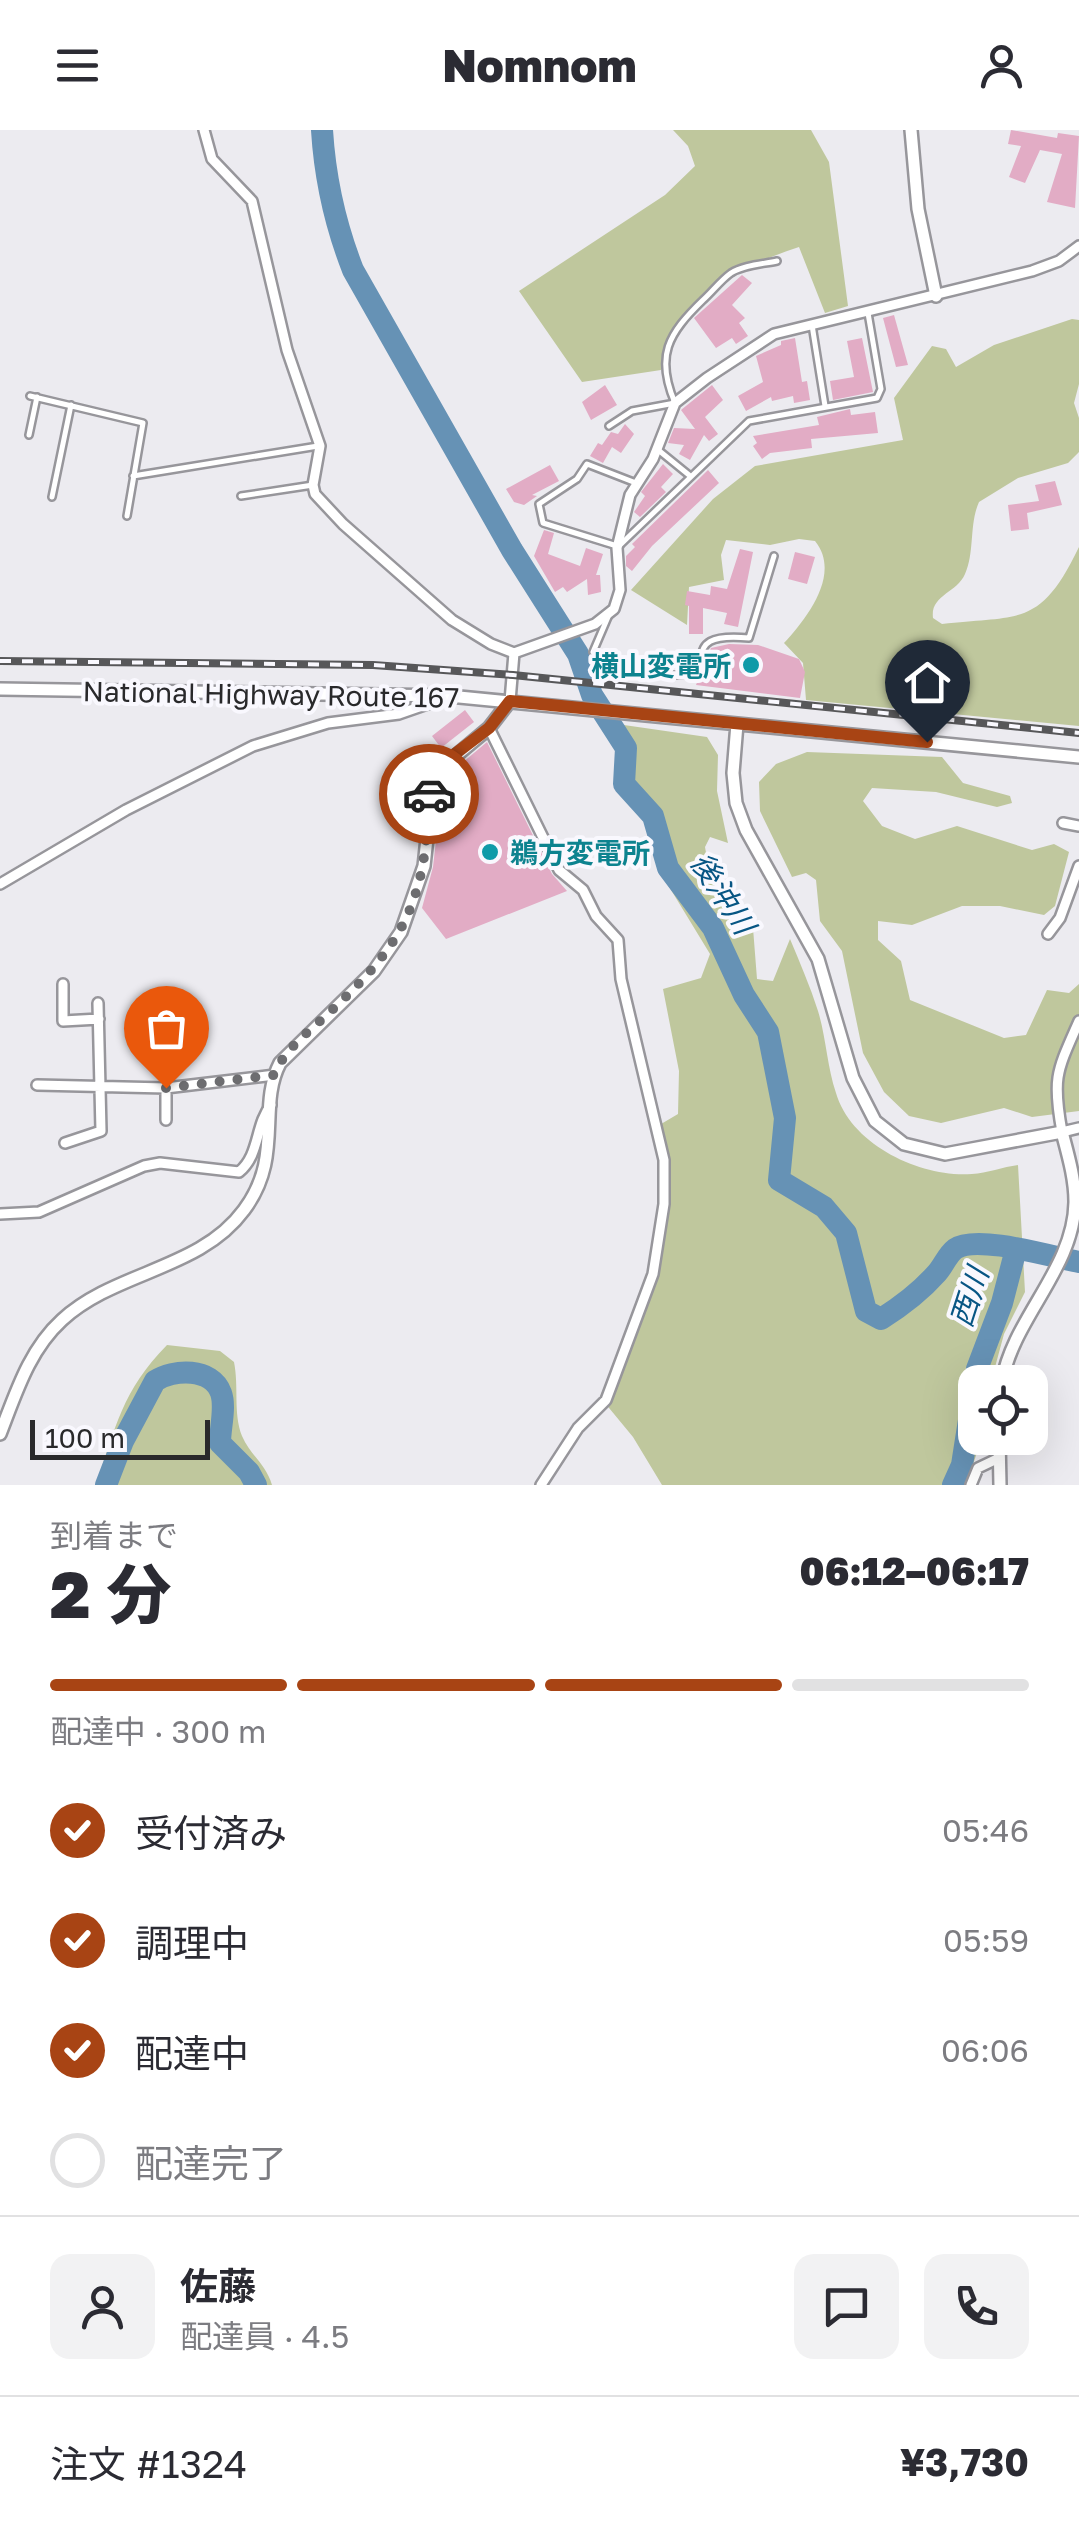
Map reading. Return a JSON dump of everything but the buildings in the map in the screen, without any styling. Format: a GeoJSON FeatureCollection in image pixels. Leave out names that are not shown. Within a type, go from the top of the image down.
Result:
{"type":"FeatureCollection","features":[{"type":"Feature","properties":{"kind":"street"},"geometry":{"type":"LineString","coordinates":[[204,130],[212,159],[252,201],[287,350],[320,446],[315,494],[342,524],[452,620],[514,653],[608,618],[620,590],[617,547],[636,483],[657,449],[675,403],[762,340],[1032,271],[1079,246]]}},
{"type":"Feature","properties":{"kind":"street"},"geometry":{"type":"LineString","coordinates":[[911,130],[918,209],[936,296]]}},
{"type":"Feature","properties":{"kind":"street"},"geometry":{"type":"LineString","coordinates":[[0,1434],[36,1352],[65,1316],[90,1300],[213,1242],[242,1213],[262,1177],[270,1151],[274,1075],[290,1049],[374,970],[394,945],[413,904],[424,866],[434,774],[489,728],[510,701],[514,653]]}},
{"type":"Feature","properties":{"kind":"street","name":"National Highway Route 167"},"geometry":{"type":"LineString","coordinates":[[0,689],[449,696],[1079,757]]}},
{"type":"Feature","properties":{"kind":"street"},"geometry":{"type":"LineString","coordinates":[[0,884],[126,810],[252,746],[328,723],[398,714],[449,696]]}},
{"type":"Feature","properties":{"kind":"street"},"geometry":{"type":"LineString","coordinates":[[737,724],[733,773],[736,803],[746,830],[818,959],[853,1078],[875,1120],[904,1144],[945,1154],[1079,1128]]}},
{"type":"Feature","properties":{"kind":"street"},"geometry":{"type":"LineString","coordinates":[[489,728],[559,870],[583,890],[596,916],[618,940],[621,979],[664,1160],[664,1204],[653,1274],[606,1400],[578,1428],[541,1485]]}},
{"type":"Feature","properties":{"kind":"street"},"geometry":{"type":"LineString","coordinates":[[1063,823],[1079,826]]}},
{"type":"Feature","properties":{"kind":"street"},"geometry":{"type":"LineString","coordinates":[[1048,934],[1060,918],[1079,866]]}},
{"type":"Feature","properties":{"kind":"street"},"geometry":{"type":"LineString","coordinates":[[64,984],[63,1021],[99,1019]]}},
{"type":"Feature","properties":{"kind":"street"},"geometry":{"type":"LineString","coordinates":[[64,1143],[101,1131],[98,1003]]}},
{"type":"Feature","properties":{"kind":"street"},"geometry":{"type":"LineString","coordinates":[[1007,1365],[1013,1344],[1067,1242],[1074,1202],[1054,1091],[1057,1068],[1079,1021]]}},
{"type":"Feature","properties":{"kind":"street"},"geometry":{"type":"LineString","coordinates":[[166,1053],[166,1120]]}},
{"type":"Feature","properties":{"kind":"street"},"geometry":{"type":"LineString","coordinates":[[37,1084],[166,1088],[274,1075]]}},
{"type":"Feature","properties":{"kind":"street"},"geometry":{"type":"LineString","coordinates":[[0,1214],[39,1212],[144,1166],[160,1163],[240,1172],[251,1160],[264,1114],[272,1104]]}},
{"type":"Feature","properties":{"kind":"street"},"geometry":{"type":"LineString","coordinates":[[971,1485],[978,1468],[999,1458],[1000,1485]]}},
{"type":"Feature","properties":{"kind":"lane"},"geometry":{"type":"LineString","coordinates":[[609,426],[632,411],[675,403],[665,380],[664,365],[668,342],[683,320],[734,271],[776,261]]}},
{"type":"Feature","properties":{"kind":"lane"},"geometry":{"type":"LineString","coordinates":[[636,483],[587,464],[576,479],[539,504],[543,523],[617,547],[749,421],[877,398],[882,389],[868,313]]}},
{"type":"Feature","properties":{"kind":"lane"},"geometry":{"type":"LineString","coordinates":[[812,326],[826,406]]}},
{"type":"Feature","properties":{"kind":"lane"},"geometry":{"type":"LineString","coordinates":[[30,435],[33,397],[143,423],[127,516]]}},
{"type":"Feature","properties":{"kind":"lane"},"geometry":{"type":"LineString","coordinates":[[52,498],[71,404]]}},
{"type":"Feature","properties":{"kind":"lane"},"geometry":{"type":"LineString","coordinates":[[133,476],[320,446]]}},
{"type":"Feature","properties":{"kind":"lane"},"geometry":{"type":"LineString","coordinates":[[657,449],[689,475]]}},
{"type":"Feature","properties":{"kind":"lane"},"geometry":{"type":"LineString","coordinates":[[241,496],[313,485]]}},
{"type":"Feature","properties":{"kind":"lane"},"geometry":{"type":"LineString","coordinates":[[608,618],[593,652],[652,670],[692,672],[709,641],[723,635],[750,638],[774,556]]}},
{"type":"Feature","properties":{"kind":"green space"},"geometry":{"type":"Polygon","coordinates":[[[673,130],[811,130],[829,162],[848,306],[825,313],[799,247],[731,276],[693,305],[668,345],[661,370],[582,382],[519,291],[665,195],[695,166],[688,146],[673,130]]]}},
{"type":"Feature","properties":{"kind":"green space"},"geometry":{"type":"Polygon","coordinates":[[[1079,320],[1079,384],[1074,403],[1079,418],[1079,452],[1068,463],[1018,478],[979,502],[965,574],[936,604],[933,618],[942,624],[1025,612],[1052,592],[1079,547],[1079,726],[806,700],[803,663],[784,643],[811,609],[823,581],[825,567],[815,541],[799,539],[770,545],[726,540],[721,555],[724,580],[689,587],[687,625],[631,590],[713,499],[755,466],[903,440],[894,398],[932,346],[946,349],[956,367],[994,345],[1079,320]]]}},
{"type":"Feature","properties":{"kind":"green space"},"geometry":{"type":"Polygon","coordinates":[[[617,724],[707,737],[718,755],[717,791],[728,843],[710,837],[705,847],[708,864],[733,908],[753,928],[757,979],[773,981],[790,939],[818,1011],[836,1093],[856,1128],[890,1154],[931,1170],[972,1174],[1018,1165],[1025,1292],[1004,1334],[996,1365],[958,1365],[958,1455],[976,1455],[966,1485],[662,1485],[633,1437],[600,1397],[648,1278],[662,1186],[656,1127],[678,1114],[679,1071],[663,989],[701,978],[710,954],[668,885],[650,820],[632,784],[634,746],[617,731],[617,724]]]}},
{"type":"Feature","properties":{"kind":"green space"},"geometry":{"type":"Polygon","coordinates":[[[807,752],[942,757],[963,783],[1010,796],[1012,803],[997,807],[936,792],[872,788],[863,801],[882,826],[915,839],[957,826],[1032,850],[1054,844],[1069,852],[1055,906],[1044,915],[1000,906],[962,906],[912,925],[878,921],[878,940],[901,961],[910,1000],[1004,1038],[1026,1035],[1047,990],[1069,993],[1079,984],[1079,1111],[1032,1117],[1004,1108],[941,1123],[909,1116],[884,1092],[863,1053],[842,951],[820,921],[816,880],[806,873],[792,877],[760,811],[759,782],[776,764],[807,752]]]}},
{"type":"Feature","properties":{"kind":"green space"},"geometry":{"type":"Polygon","coordinates":[[[167,1345],[220,1351],[234,1362],[239,1427],[272,1485],[96,1485],[130,1394],[167,1345]]]}},
{"type":"Feature","properties":{"kind":"waterway","name":"後沖川"},"geometry":{"type":"LineString","coordinates":[[322,130],[332,201],[353,270],[512,550],[578,654],[592,695],[626,748],[624,784],[653,816],[668,868],[713,928],[744,995],[768,1032],[785,1118],[779,1180],[824,1207],[846,1233],[866,1311],[881,1319],[930,1280],[955,1249],[965,1245],[997,1245],[1079,1262]]}},
{"type":"Feature","properties":{"kind":"waterway","name":"西川"},"geometry":{"type":"LineString","coordinates":[[953,1485],[962,1465],[977,1369],[1002,1303],[1016,1249]]}},
{"type":"Feature","properties":{"kind":"waterway","name":"西川"},"geometry":{"type":"LineString","coordinates":[[106,1485],[123,1441],[155,1381],[181,1373],[201,1375],[216,1385],[223,1405],[220,1443],[249,1472],[256,1485]]}},
{"type":"Feature","properties":{"kind":"railway"},"geometry":{"type":"LineString","coordinates":[[0,661],[373,665],[513,675],[1079,733]]}},
{"type":"Feature","properties":{"kind":"way so far"},"geometry":{"type":"LineString","coordinates":[[166,1088],[274,1075],[290,1049],[374,970],[401,932],[420,885],[428,845],[429,794]]}},
{"type":"Feature","properties":{"kind":"place","name":"横山変電所"},"geometry":{"type":"Point","coordinates":[751,665]}},
{"type":"Feature","properties":{"kind":"place","name":"鵜方変電所"},"geometry":{"type":"Point","coordinates":[490,852]}},
{"type":"Feature","properties":{"kind":"route"},"geometry":{"type":"LineString","coordinates":[[429,794],[439,766],[489,728],[510,701],[927,742]]}}]}
